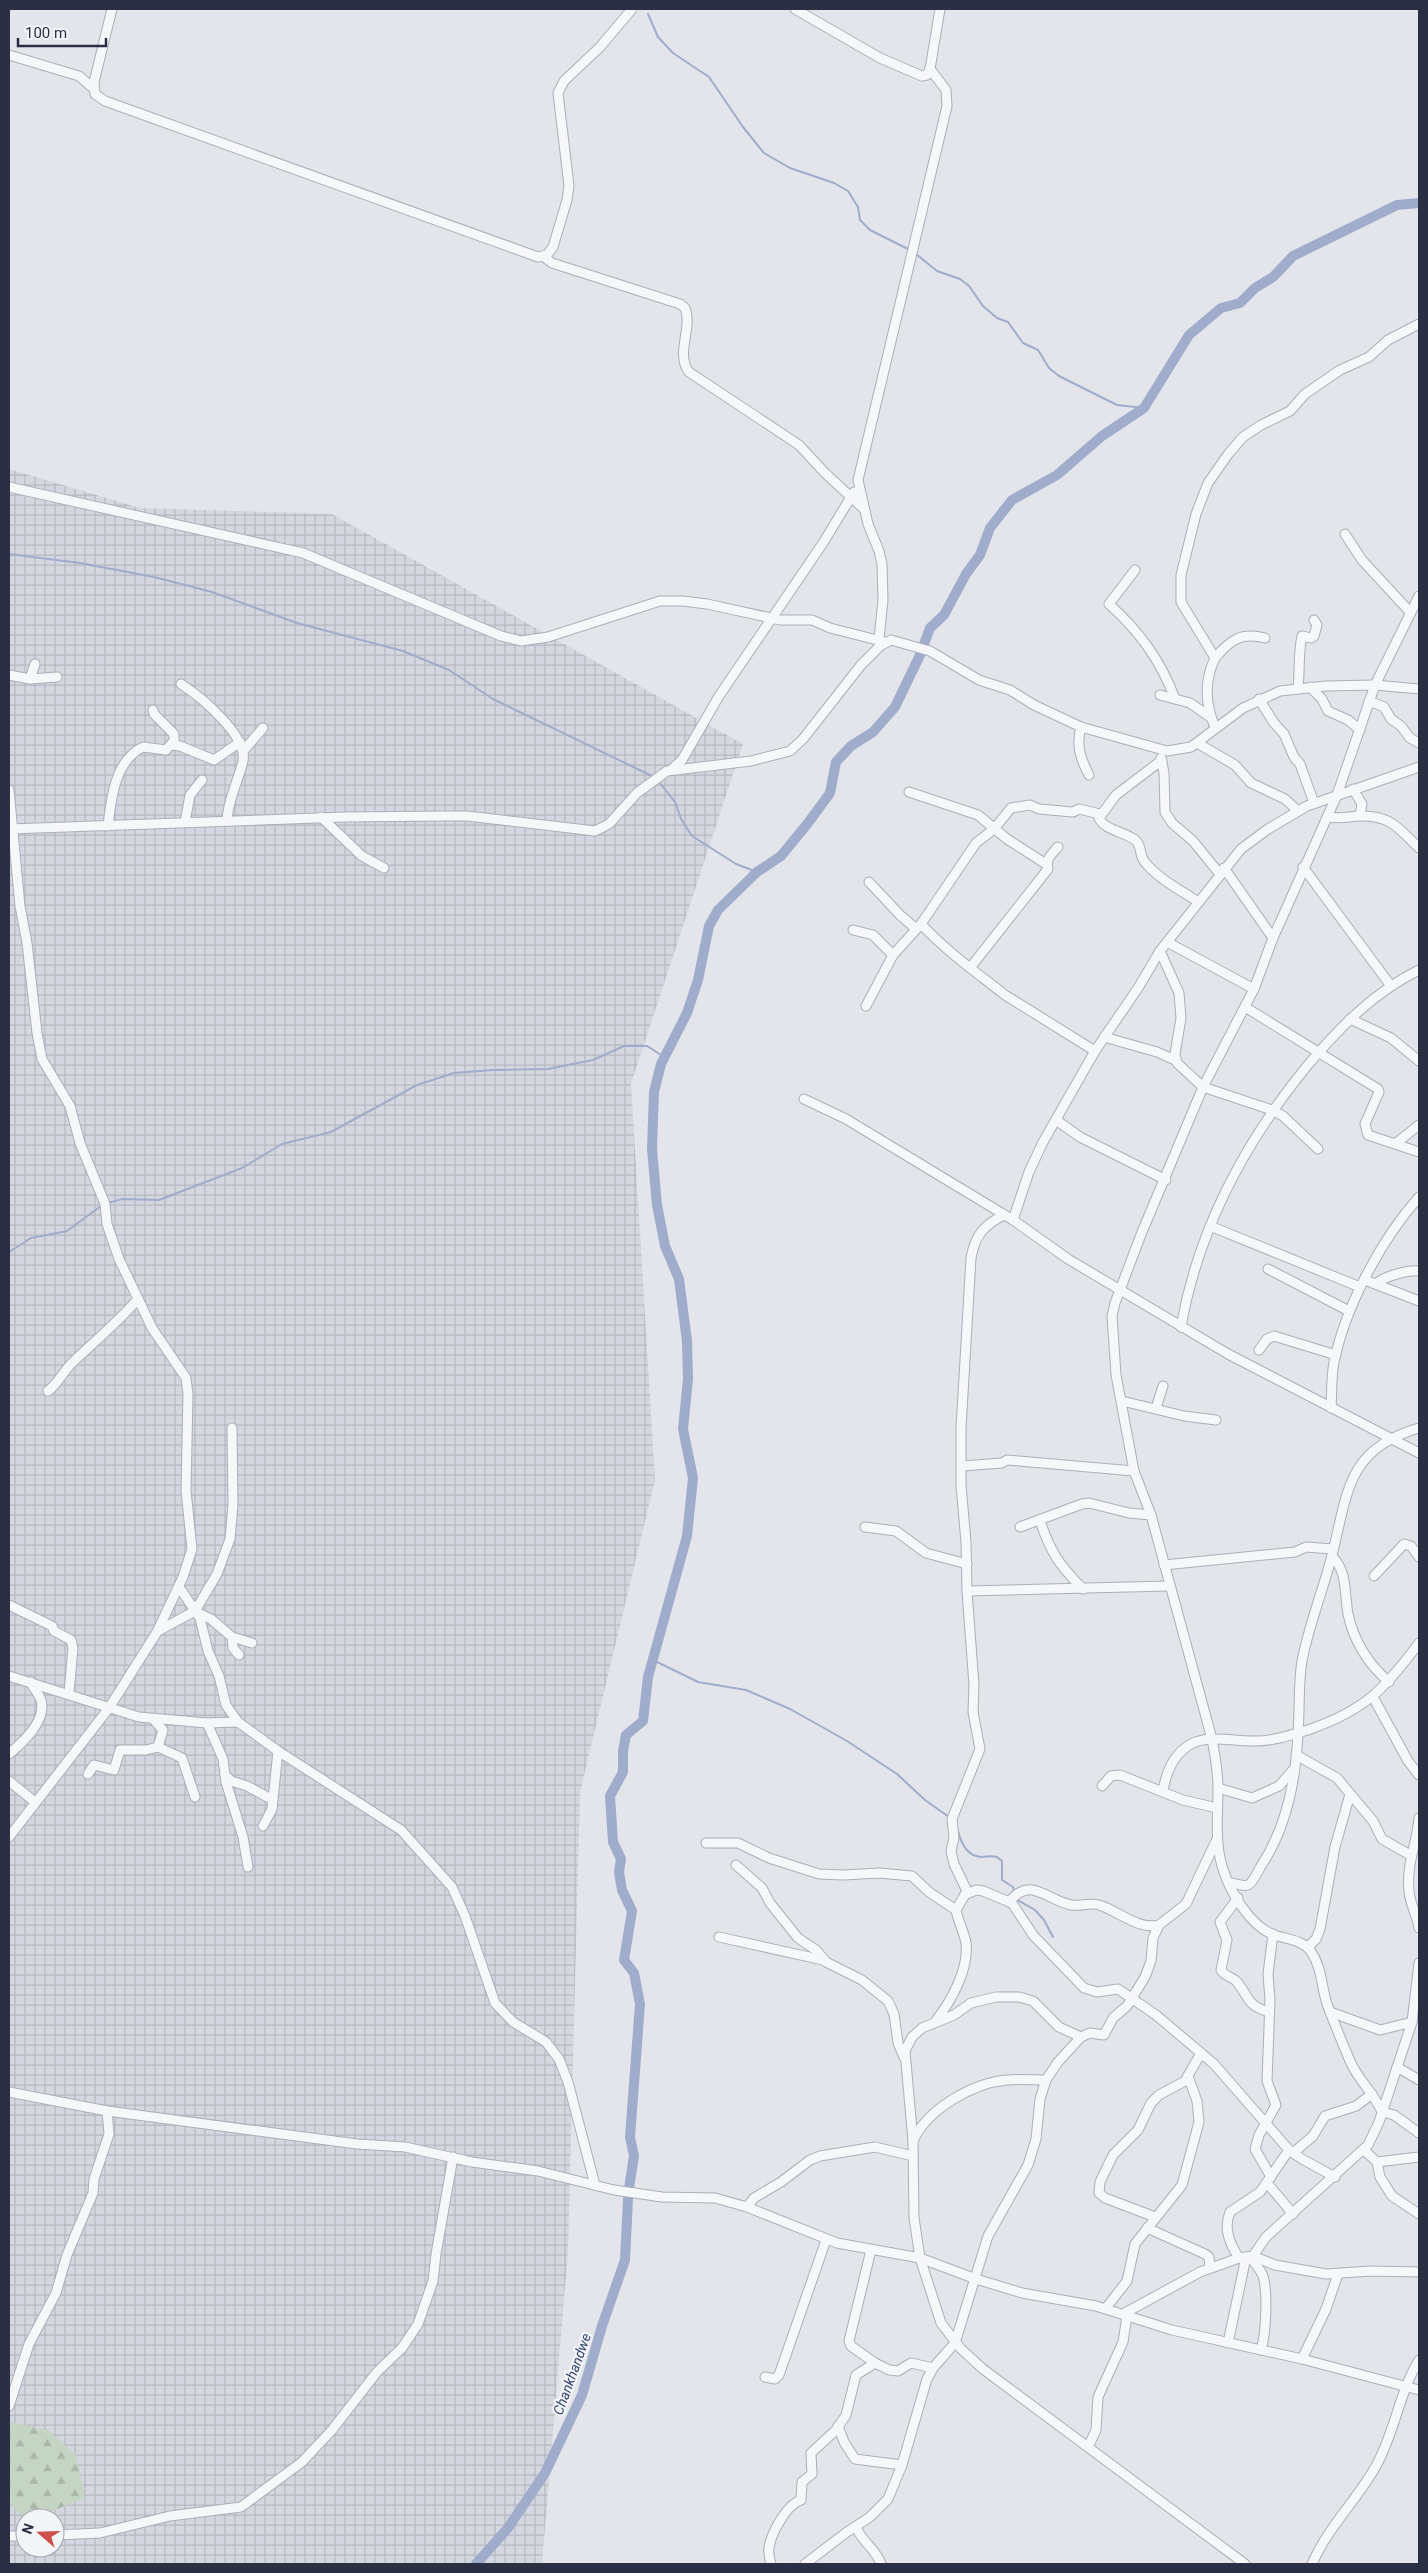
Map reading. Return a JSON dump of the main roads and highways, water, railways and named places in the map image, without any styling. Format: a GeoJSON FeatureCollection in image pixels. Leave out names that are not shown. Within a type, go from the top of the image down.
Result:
{"type":"FeatureCollection","features":[{"type":"Feature","properties":{"kind":"waterway"},"geometry":{"type":"LineString","coordinates":[[648,14],[658,37],[673,53],[709,77],[743,127],[764,153],[790,168],[834,183],[848,191],[858,207],[860,220],[870,230],[910,250]]}},
{"type":"Feature","properties":{"kind":"waterway"},"geometry":{"type":"LineString","coordinates":[[924,644],[930,628],[944,615],[966,574],[980,555],[990,528],[1012,500],[1057,475],[1102,436],[1144,408],[1189,335],[1221,308],[1240,303],[1255,288],[1273,277],[1293,256],[1397,205],[1419,203]]}},
{"type":"Feature","properties":{"kind":"waterway"},"geometry":{"type":"LineString","coordinates":[[916,254],[937,271],[960,279],[969,286],[983,306],[997,318],[1008,322],[1023,343],[1038,350],[1049,368],[1059,376],[1117,405],[1144,408]]}},
{"type":"Feature","properties":{"kind":"waterway"},"geometry":{"type":"LineString","coordinates":[[9,554],[80,563],[154,577],[212,592],[297,623],[403,651],[449,670],[493,699],[652,776]]}},
{"type":"Feature","properties":{"kind":"waterway"},"geometry":{"type":"LineString","coordinates":[[629,2188],[634,2156],[630,2137],[640,2004],[634,1973],[624,1960],[632,1911],[622,1890],[619,1872],[621,1859],[613,1842],[610,1796],[623,1772],[623,1751],[626,1735],[643,1721],[648,1677],[687,1536],[693,1478],[683,1429],[688,1379],[687,1341],[679,1279],[665,1246],[657,1205],[652,1149],[654,1092],[661,1064],[687,1013],[698,980],[709,926],[718,910],[757,872],[781,856],[808,823],[830,793],[836,762],[851,746],[873,732],[895,707],[921,653]]}},
{"type":"Feature","properties":{"kind":"waterway"},"geometry":{"type":"LineString","coordinates":[[659,782],[675,802],[681,819],[692,836],[736,864],[757,872]]}},
{"type":"Feature","properties":{"kind":"waterway"},"geometry":{"type":"LineString","coordinates":[[108,1203],[122,1199],[159,1200],[242,1168],[282,1144],[331,1132],[417,1085],[454,1073],[548,1069],[593,1060],[624,1046],[647,1046],[664,1057]]}},
{"type":"Feature","properties":{"kind":"waterway"},"geometry":{"type":"LineString","coordinates":[[9,1252],[31,1238],[67,1231],[101,1206]]}},
{"type":"Feature","properties":{"kind":"waterway"},"geometry":{"type":"LineString","coordinates":[[653,1660],[698,1682],[746,1690],[790,1709],[847,1741],[897,1774],[925,1800],[949,1817]]}},
{"type":"Feature","properties":{"kind":"waterway"},"geometry":{"type":"LineString","coordinates":[[958,1831],[963,1844],[972,1854],[981,1857],[995,1856],[1002,1861],[1002,1880],[1013,1887],[1014,1892]]}},
{"type":"Feature","properties":{"kind":"waterway"},"geometry":{"type":"LineString","coordinates":[[1016,1899],[1035,1910],[1044,1920],[1053,1937]]}},
{"type":"Feature","properties":{"kind":"waterway","name":"Chankhandwe"},"geometry":{"type":"LineString","coordinates":[[476,2564],[508,2528],[545,2473],[582,2395],[602,2326],[625,2260],[628,2199]]}}]}
